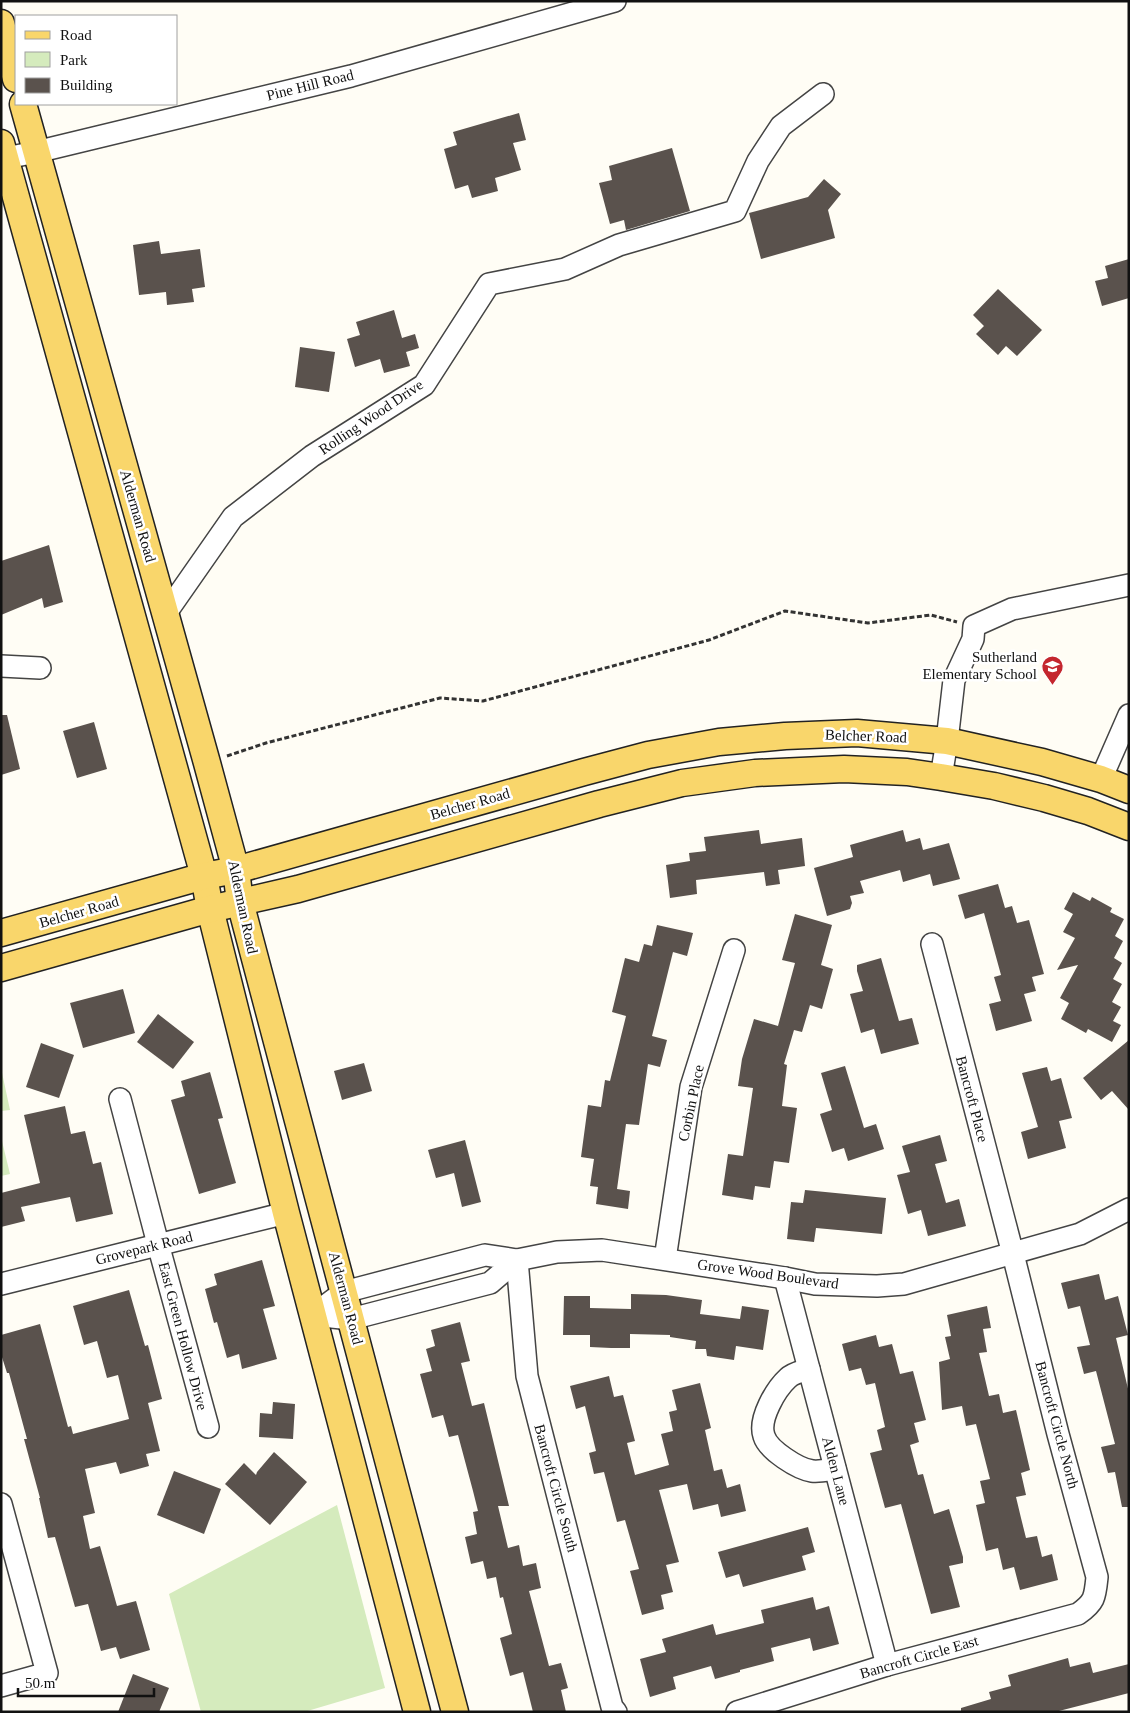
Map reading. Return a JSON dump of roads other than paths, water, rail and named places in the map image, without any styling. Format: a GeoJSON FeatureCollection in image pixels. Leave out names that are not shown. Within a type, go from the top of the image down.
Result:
{"type":"FeatureCollection","features":[{"type":"Feature","properties":{"kind":"main road"},"geometry":{"type":"LineString","coordinates":[[1,22],[15,74]]}},
{"type":"Feature","properties":{"kind":"main road","name":"Alderman Road"},"geometry":{"type":"LineString","coordinates":[[23,105],[236,870],[240,902],[455,1712]]}},
{"type":"Feature","properties":{"kind":"main road","name":"Alderman Road"},"geometry":{"type":"LineString","coordinates":[[3,153],[204,876],[210,909],[286,1213],[417,1712]]}},
{"type":"Feature","properties":{"kind":"main road","name":"Belcher Road"},"geometry":{"type":"LineString","coordinates":[[1,933],[204,876],[236,870],[584,772],[648,755],[719,742],[785,736],[857,733],[947,741],[1042,762],[1101,779],[1129,790]]}},
{"type":"Feature","properties":{"kind":"main road"},"geometry":{"type":"LineString","coordinates":[[1,968],[210,909],[298,889],[599,804],[682,783],[756,773],[844,769],[907,772],[994,786],[1088,811],[1129,827]]}},
{"type":"Feature","properties":{"kind":"main road"},"geometry":{"type":"LineString","coordinates":[[1088,811],[1101,779]]}},
{"type":"Feature","properties":{"kind":"street","name":"Pine Hill Road"},"geometry":{"type":"LineString","coordinates":[[3,153],[36,152],[350,76],[615,1]]}},
{"type":"Feature","properties":{"kind":"street","name":"Rolling Wood Drive"},"geometry":{"type":"LineString","coordinates":[[166,613],[232,517],[312,456],[424,385],[490,284],[565,269],[619,245],[735,211],[758,161],[780,126],[823,94]]}},
{"type":"Feature","properties":{"kind":"street"},"geometry":{"type":"LineString","coordinates":[[941,777],[954,680],[973,639],[974,626],[1012,609],[1129,585]]}},
{"type":"Feature","properties":{"kind":"street"},"geometry":{"type":"LineString","coordinates":[[1,666],[40,668]]}},
{"type":"Feature","properties":{"kind":"street"},"geometry":{"type":"LineString","coordinates":[[1101,779],[1129,715]]}},
{"type":"Feature","properties":{"kind":"street","name":"Bancroft Place"},"geometry":{"type":"LineString","coordinates":[[932,944],[1013,1254]]}},
{"type":"Feature","properties":{"kind":"street","name":"Corbin Place"},"geometry":{"type":"LineString","coordinates":[[665,1259],[691,1086],[734,950]]}},
{"type":"Feature","properties":{"kind":"street","name":"East Green Hollow Drive"},"geometry":{"type":"LineString","coordinates":[[120,1099],[208,1427]]}},
{"type":"Feature","properties":{"kind":"street","name":"Grove Wood Boulevard"},"geometry":{"type":"LineString","coordinates":[[313,1315],[344,1292],[485,1255],[517,1260],[557,1252],[602,1250],[815,1284],[844,1286],[904,1284],[1080,1234],[1129,1209]]}},
{"type":"Feature","properties":{"kind":"street","name":"Grovepark Road"},"geometry":{"type":"LineString","coordinates":[[1,1284],[286,1213]]}},
{"type":"Feature","properties":{"kind":"street","name":"Bancroft Circle North"},"geometry":{"type":"LineString","coordinates":[[1013,1254],[1058,1434],[1098,1577],[1096,1596]]}},
{"type":"Feature","properties":{"kind":"street","name":"Grove Wood Boulevard"},"geometry":{"type":"LineString","coordinates":[[313,1315],[351,1319],[490,1283],[517,1260]]}},
{"type":"Feature","properties":{"kind":"street","name":"Bancroft Circle South"},"geometry":{"type":"LineString","coordinates":[[517,1260],[526,1376],[612,1708],[616,1712]]}},
{"type":"Feature","properties":{"kind":"street","name":"Alden Lane"},"geometry":{"type":"LineString","coordinates":[[785,1278],[887,1665]]}},
{"type":"Feature","properties":{"kind":"street"},"geometry":{"type":"LineString","coordinates":[[809,1369],[789,1377],[780,1388],[766,1409],[762,1422],[763,1435],[768,1444],[784,1458],[803,1469],[814,1472],[835,1468]]}},
{"type":"Feature","properties":{"kind":"street"},"geometry":{"type":"LineString","coordinates":[[1,1504],[47,1673],[1,1686]]}},
{"type":"Feature","properties":{"kind":"street","name":"Bancroft Circle East"},"geometry":{"type":"LineString","coordinates":[[737,1712],[887,1665],[1078,1614],[1090,1606],[1096,1596]]}},
{"type":"Feature","properties":{"kind":"place","name":"Sutherland Elementary School"},"geometry":{"type":"Point","coordinates":[1053,685]}}]}
